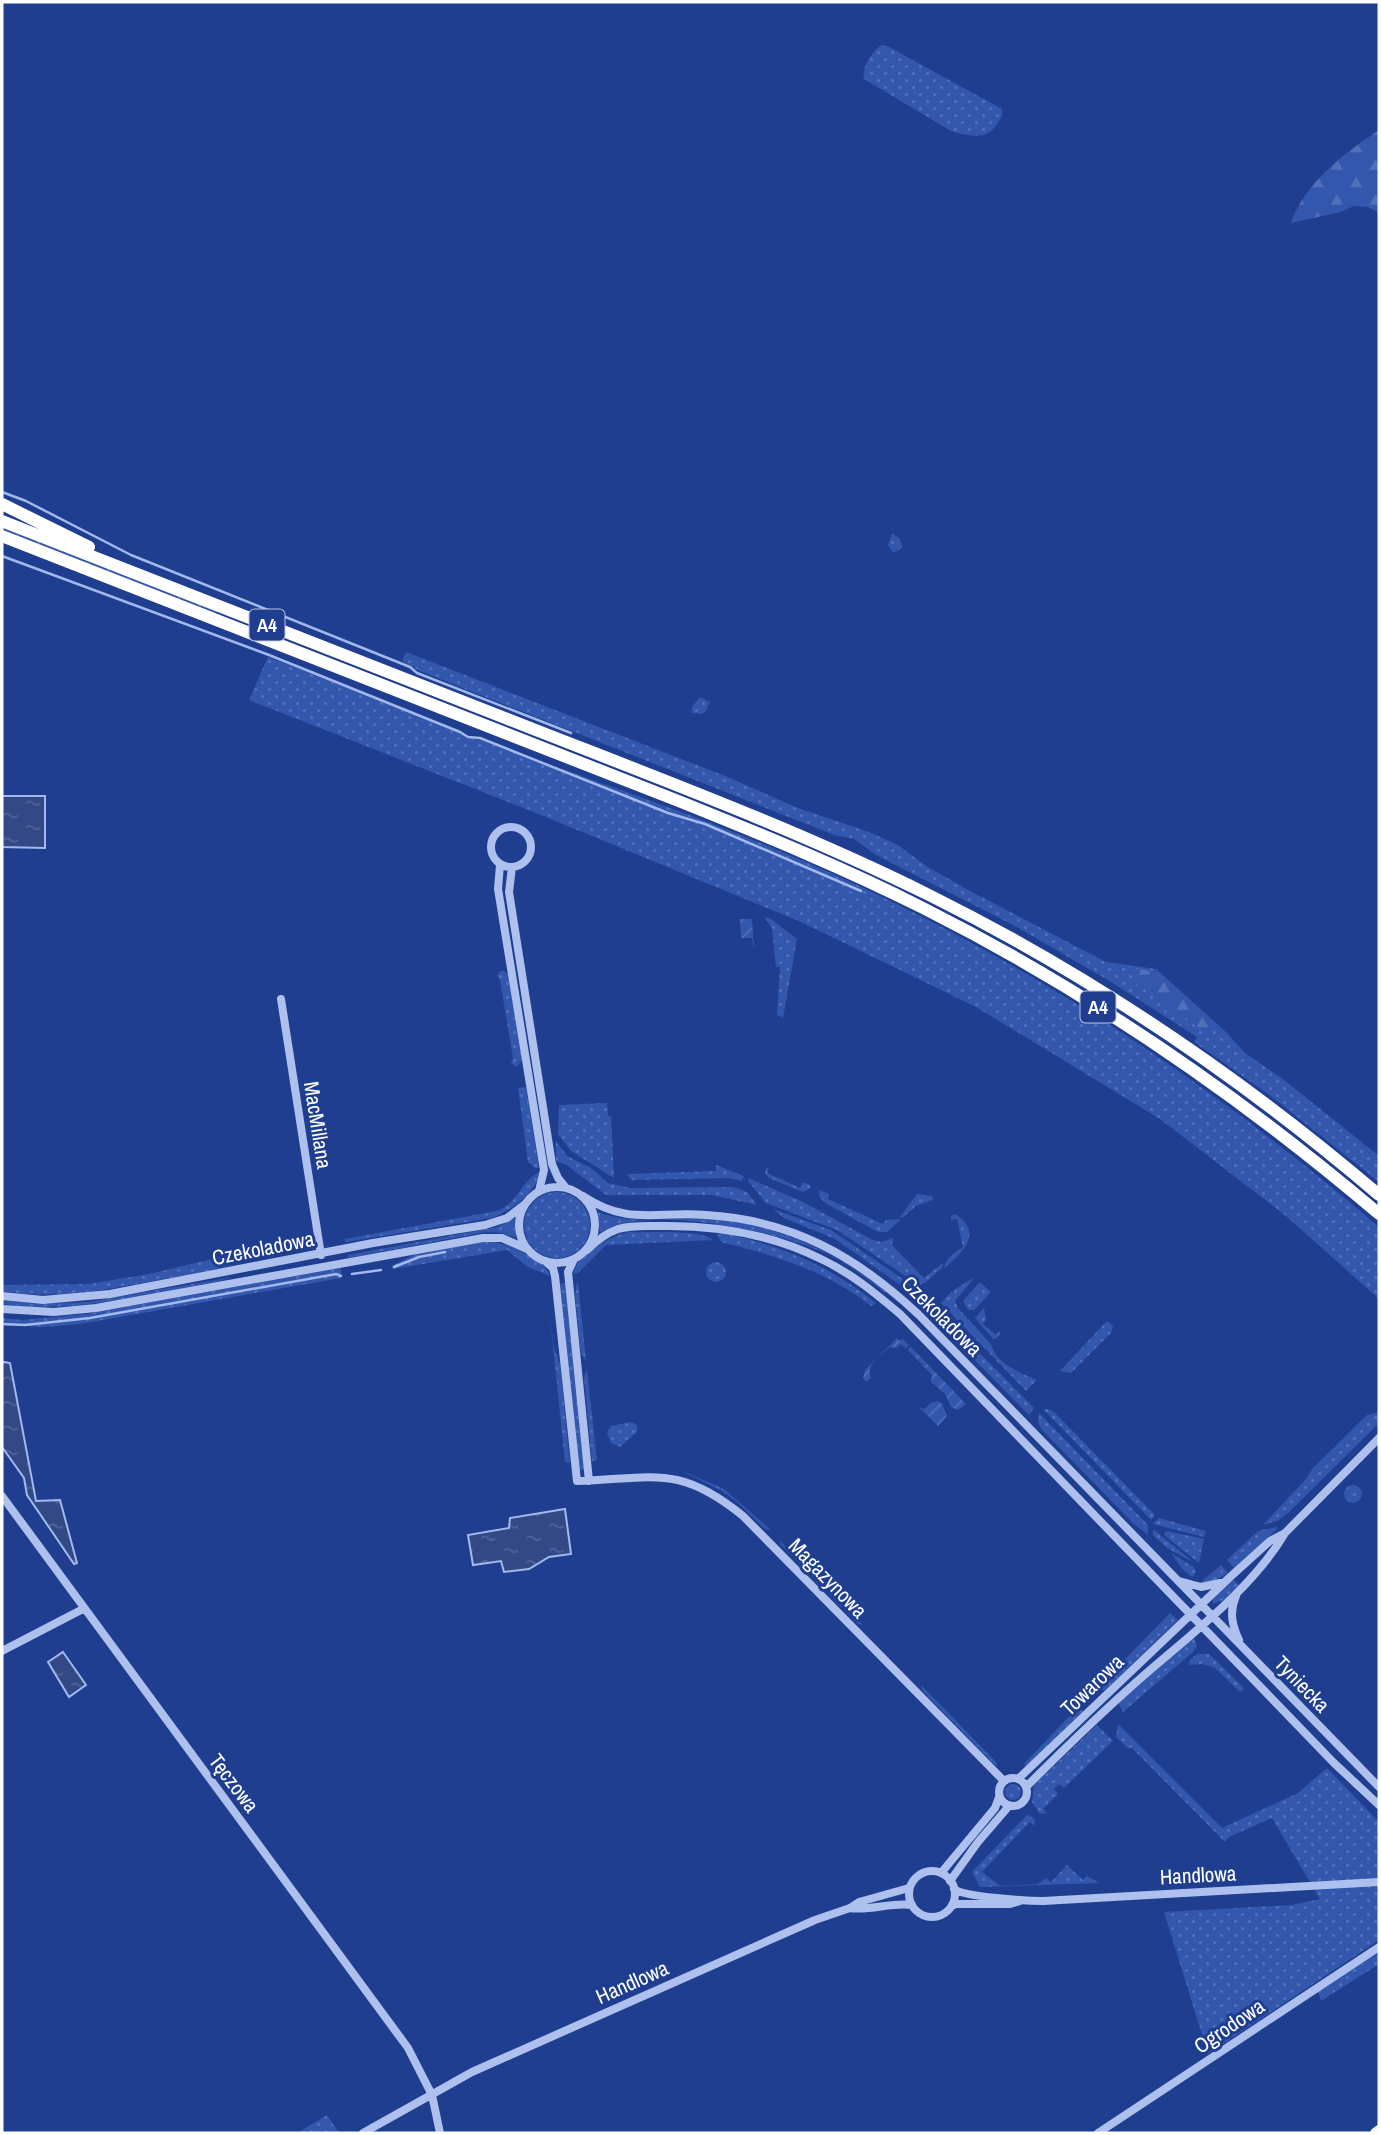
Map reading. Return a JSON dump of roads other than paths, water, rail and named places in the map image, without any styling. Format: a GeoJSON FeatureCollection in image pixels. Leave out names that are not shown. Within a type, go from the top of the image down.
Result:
{"type":"FeatureCollection","features":[{"type":"Feature","properties":{"kind":"highway"},"geometry":{"type":"LineString","coordinates":[[2,504],[90,548],[118,566]]}},
{"type":"Feature","properties":{"kind":"highway","name":"A4"},"geometry":{"type":"LineString","coordinates":[[2,521],[794,832],[931,896],[1066,970],[1168,1035],[1258,1098],[1379,1195]]}},
{"type":"Feature","properties":{"kind":"highway","name":"A4"},"geometry":{"type":"LineString","coordinates":[[2,536],[681,802],[789,846],[903,898],[1047,975],[1160,1046],[1251,1111],[1379,1214]]}},
{"type":"Feature","properties":{"kind":"street"},"geometry":{"type":"LineString","coordinates":[[500,865],[512,867],[524,863],[531,848],[528,837],[515,828],[500,830],[492,840],[491,852],[500,865],[498,889],[544,1171],[539,1191]]}},
{"type":"Feature","properties":{"kind":"street"},"geometry":{"type":"LineString","coordinates":[[512,867],[509,892],[553,1168],[566,1188]]}},
{"type":"Feature","properties":{"kind":"street"},"geometry":{"type":"LineString","coordinates":[[510,962],[520,960]]}},
{"type":"Feature","properties":{"kind":"street","name":"MacMillana"},"geometry":{"type":"LineString","coordinates":[[281,999],[321,1255]]}},
{"type":"Feature","properties":{"kind":"street"},"geometry":{"type":"LineString","coordinates":[[526,1069],[537,1067]]}},
{"type":"Feature","properties":{"kind":"street"},"geometry":{"type":"LineString","coordinates":[[555,1186],[566,1188],[583,1196],[593,1210],[595,1234],[587,1250],[574,1259],[560,1263],[546,1262],[527,1249],[519,1227],[524,1205],[539,1191],[555,1186]]}},
{"type":"Feature","properties":{"kind":"street","name":"Czekoladowa"},"geometry":{"type":"LineString","coordinates":[[583,1196],[604,1209],[621,1214],[708,1215],[764,1224],[807,1238],[855,1262],[918,1314],[1200,1604]]}},
{"type":"Feature","properties":{"kind":"street","name":"Czekoladowa"},"geometry":{"type":"LineString","coordinates":[[2,1296],[43,1300],[89,1297],[498,1222],[524,1205]]}},
{"type":"Feature","properties":{"kind":"street","name":"Czekoladowa"},"geometry":{"type":"LineString","coordinates":[[587,1250],[603,1236],[620,1228],[709,1227],[770,1240],[806,1252],[846,1273],[900,1314],[1200,1626]]}},
{"type":"Feature","properties":{"kind":"street","name":"Czekoladowa"},"geometry":{"type":"LineString","coordinates":[[2,1309],[54,1312],[96,1308],[488,1237],[502,1238],[527,1249]]}},
{"type":"Feature","properties":{"kind":"street"},"geometry":{"type":"LineString","coordinates":[[574,1259],[568,1272],[589,1481]]}},
{"type":"Feature","properties":{"kind":"street","name":"Magazynowa"},"geometry":{"type":"LineString","coordinates":[[546,1262],[555,1276],[576,1481],[673,1477],[719,1496],[743,1516],[1004,1781]]}},
{"type":"Feature","properties":{"kind":"street"},"geometry":{"type":"LineString","coordinates":[[1200,1626],[1240,1590],[1275,1550],[1285,1533],[1379,1438]]}},
{"type":"Feature","properties":{"kind":"street","name":"Tęczowa"},"geometry":{"type":"LineString","coordinates":[[2,1496],[393,2026],[413,2057],[432,2095],[440,2133]]}},
{"type":"Feature","properties":{"kind":"street"},"geometry":{"type":"LineString","coordinates":[[1189,1615],[1270,1541],[1285,1533]]}},
{"type":"Feature","properties":{"kind":"street"},"geometry":{"type":"LineString","coordinates":[[1178,1581],[1201,1587],[1212,1586],[1229,1577]]}},
{"type":"Feature","properties":{"kind":"street"},"geometry":{"type":"LineString","coordinates":[[1240,1590],[1232,1606],[1231,1618],[1244,1649]]}},
{"type":"Feature","properties":{"kind":"street","name":"Tyniecka"},"geometry":{"type":"LineString","coordinates":[[1200,1604],[1379,1787]]}},
{"type":"Feature","properties":{"kind":"street"},"geometry":{"type":"LineString","coordinates":[[2,1651],[83,1609]]}},
{"type":"Feature","properties":{"kind":"street","name":"Towarowa"},"geometry":{"type":"LineString","coordinates":[[1018,1779],[1189,1615]]}},
{"type":"Feature","properties":{"kind":"street","name":"Towarowa"},"geometry":{"type":"LineString","coordinates":[[1026,1787],[1106,1709],[1200,1626]]}},
{"type":"Feature","properties":{"kind":"street","name":"Tyniecka"},"geometry":{"type":"LineString","coordinates":[[1200,1626],[1334,1763],[1379,1805]]}},
{"type":"Feature","properties":{"kind":"street"},"geometry":{"type":"LineString","coordinates":[[941,1873],[995,1808],[999,1788],[1004,1781],[1010,1778],[1018,1779],[1026,1787],[1026,1796],[1017,1806],[1009,1806],[999,1797]]}},
{"type":"Feature","properties":{"kind":"street"},"geometry":{"type":"LineString","coordinates":[[952,1885],[941,1873],[925,1872],[916,1877],[909,1888],[912,1905],[930,1918],[943,1914],[952,1906],[952,1885],[972,1851],[1009,1806]]}},
{"type":"Feature","properties":{"kind":"street","name":"Handlowa"},"geometry":{"type":"LineString","coordinates":[[952,1885],[961,1894],[1020,1900],[1379,1882]]}},
{"type":"Feature","properties":{"kind":"street","name":"Handlowa"},"geometry":{"type":"LineString","coordinates":[[363,2133],[472,2072],[815,1920],[850,1908],[859,1902],[909,1888]]}},
{"type":"Feature","properties":{"kind":"street","name":"Handlowa"},"geometry":{"type":"LineString","coordinates":[[952,1906],[1010,1904],[1020,1900]]}},
{"type":"Feature","properties":{"kind":"street","name":"Handlowa"},"geometry":{"type":"LineString","coordinates":[[850,1908],[912,1905]]}},
{"type":"Feature","properties":{"kind":"street","name":"Ogrodowa"},"geometry":{"type":"LineString","coordinates":[[1098,2133],[1379,1947]]}},
{"type":"Feature","properties":{"kind":"water"},"geometry":{"type":"Polygon","coordinates":[[[2,796],[45,796],[45,848],[2,847],[2,796]]]}},
{"type":"Feature","properties":{"kind":"water"},"geometry":{"type":"Polygon","coordinates":[[[4,1362],[10,1363],[36,1501],[60,1500],[77,1563],[74,1564],[27,1495],[24,1478],[2,1447],[4,1362]]]}},
{"type":"Feature","properties":{"kind":"water"},"geometry":{"type":"Polygon","coordinates":[[[565,1509],[571,1554],[549,1557],[529,1569],[504,1572],[501,1561],[473,1565],[468,1535],[509,1528],[510,1518],[565,1509]]]}},
{"type":"Feature","properties":{"kind":"water"},"geometry":{"type":"Polygon","coordinates":[[[63,1652],[86,1685],[69,1697],[48,1662],[63,1652]]]}},
{"type":"Feature","properties":{"kind":"waterway"},"geometry":{"type":"LineString","coordinates":[[2,492],[26,501],[131,555],[410,667],[417,673],[571,733]]}},
{"type":"Feature","properties":{"kind":"waterway"},"geometry":{"type":"LineString","coordinates":[[2,556],[269,655],[468,737],[480,738],[668,813],[705,824],[861,891]]}},
{"type":"Feature","properties":{"kind":"waterway"},"geometry":{"type":"LineString","coordinates":[[394,1267],[419,1257],[445,1252]]}},
{"type":"Feature","properties":{"kind":"waterway"},"geometry":{"type":"LineString","coordinates":[[352,1274],[381,1270]]}},
{"type":"Feature","properties":{"kind":"waterway"},"geometry":{"type":"LineString","coordinates":[[2,1324],[25,1325],[90,1318],[336,1274],[341,1276]]}}]}
